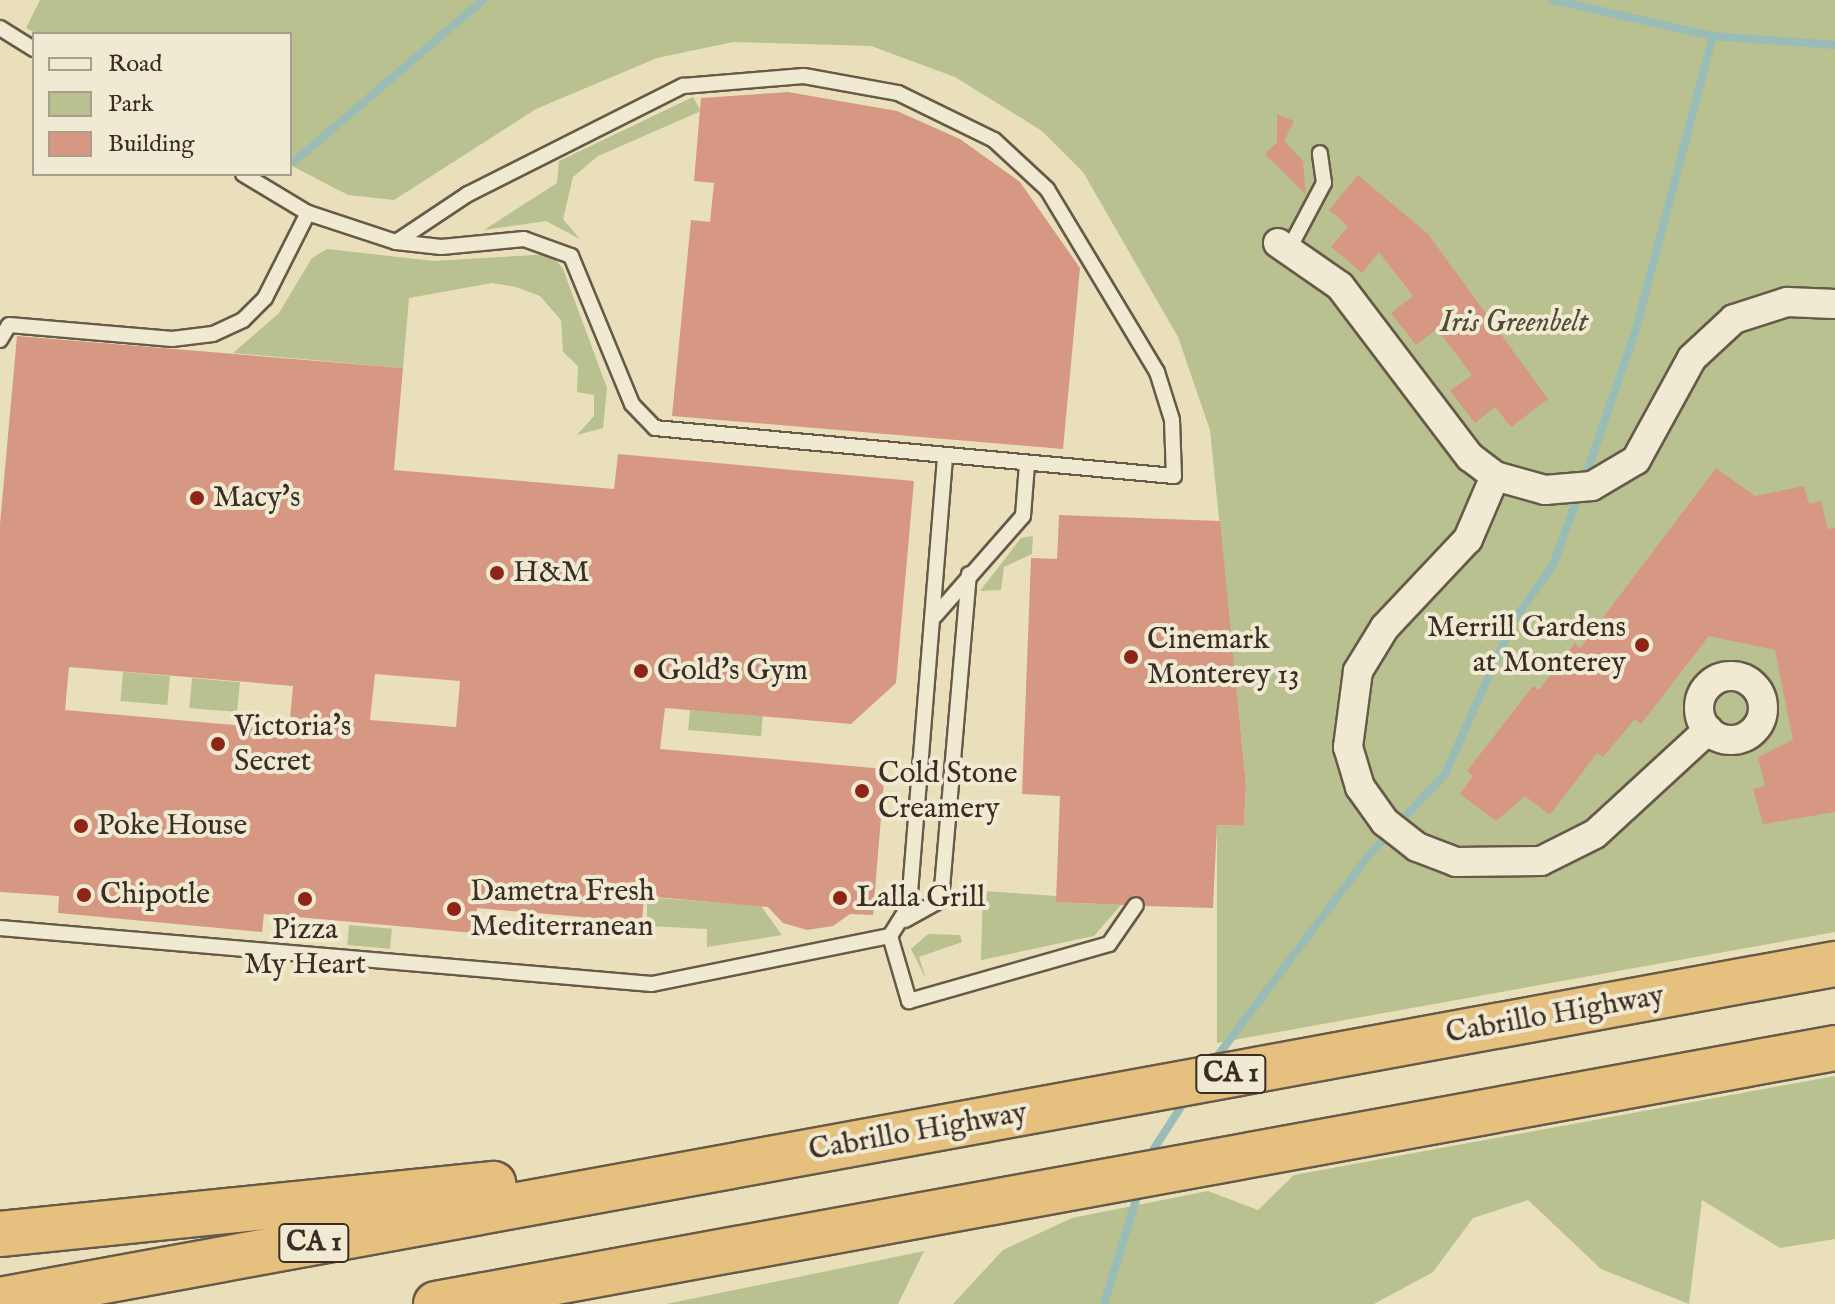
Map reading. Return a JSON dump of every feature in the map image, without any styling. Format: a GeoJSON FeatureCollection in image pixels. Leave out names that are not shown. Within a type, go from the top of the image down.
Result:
{"type":"FeatureCollection","features":[{"type":"Feature","properties":{"kind":"highway","name":"Cabrillo Highway"},"geometry":{"type":"LineString","coordinates":[[0,1300],[1835,964]]}},
{"type":"Feature","properties":{"kind":"highway"},"geometry":{"type":"LineString","coordinates":[[436,1304],[1835,1048]]}},
{"type":"Feature","properties":{"kind":"highway"},"geometry":{"type":"LineString","coordinates":[[0,1234],[516,1181],[627,1186]]}},
{"type":"Feature","properties":{"kind":"highway"},"geometry":{"type":"LineString","coordinates":[[527,1304],[777,1241]]}},
{"type":"Feature","properties":{"kind":"street"},"geometry":{"type":"LineString","coordinates":[[1284,246],[1340,286],[1470,457],[1495,476],[1563,490],[1608,480],[1649,444],[1685,368],[1720,328],[1765,306],[1835,304]]}},
{"type":"Feature","properties":{"kind":"street"},"geometry":{"type":"LineString","coordinates":[[1495,476],[1468,539],[1385,627],[1358,671],[1348,747],[1360,787],[1385,822],[1417,847],[1456,862],[1541,861],[1595,834],[1708,730]]}},
{"type":"Feature","properties":{"kind":"lane"},"geometry":{"type":"LineString","coordinates":[[0,28],[32,48]]}},
{"type":"Feature","properties":{"kind":"lane"},"geometry":{"type":"LineString","coordinates":[[246,176],[308,213],[396,242],[441,247],[524,239],[571,256],[632,404],[655,428],[945,458],[1174,476],[1167,398],[1036,175],[965,122],[898,93],[804,76],[683,86],[481,187],[396,242]]}},
{"type":"Feature","properties":{"kind":"lane"},"geometry":{"type":"LineString","coordinates":[[1284,246],[1324,183],[1320,153]]}},
{"type":"Feature","properties":{"kind":"lane"},"geometry":{"type":"LineString","coordinates":[[0,340],[9,325],[172,339],[213,334],[243,320],[265,298],[308,213]]}},
{"type":"Feature","properties":{"kind":"lane"},"geometry":{"type":"LineString","coordinates":[[905,920],[945,458]]}},
{"type":"Feature","properties":{"kind":"lane"},"geometry":{"type":"LineString","coordinates":[[933,620],[969,574],[1023,516],[1027,464]]}},
{"type":"Feature","properties":{"kind":"lane"},"geometry":{"type":"LineString","coordinates":[[0,928],[652,984],[890,936],[905,920],[941,900],[969,574]]}},
{"type":"Feature","properties":{"kind":"lane"},"geometry":{"type":"LineString","coordinates":[[890,936],[909,1001],[1109,944],[1136,905]]}},
{"type":"Feature","properties":{"kind":"green space","name":"Iris Greenbelt"},"geometry":{"type":"Polygon","coordinates":[[[40,0],[1835,0],[1835,932],[1217,1043],[1217,825],[1244,826],[1246,785],[1210,430],[1178,337],[1083,172],[1042,131],[955,77],[871,46],[733,42],[657,58],[536,109],[394,200],[348,195],[292,166],[292,32],[34,32],[26,28],[40,0]]]}},
{"type":"Feature","properties":{"kind":"green space"},"geometry":{"type":"Polygon","coordinates":[[[693,97],[701,111],[598,156],[573,177],[563,219],[580,239],[546,221],[484,230],[557,183],[559,161],[693,97]]]}},
{"type":"Feature","properties":{"kind":"green space"},"geometry":{"type":"Polygon","coordinates":[[[327,249],[433,261],[551,254],[563,269],[607,388],[603,428],[577,435],[594,416],[594,395],[577,392],[578,366],[563,352],[561,320],[540,296],[516,287],[492,283],[409,298],[403,368],[233,353],[279,313],[312,258],[327,249]]]}},
{"type":"Feature","properties":{"kind":"green space"},"geometry":{"type":"Polygon","coordinates":[[[1033,536],[1032,554],[1004,567],[1001,590],[980,591],[1021,538],[1033,536]]]}},
{"type":"Feature","properties":{"kind":"green space"},"geometry":{"type":"Polygon","coordinates":[[[123,672],[170,676],[167,705],[120,701],[123,672]]]}},
{"type":"Feature","properties":{"kind":"green space"},"geometry":{"type":"Polygon","coordinates":[[[192,678],[240,682],[237,712],[189,708],[192,678]]]}},
{"type":"Feature","properties":{"kind":"green space"},"geometry":{"type":"Polygon","coordinates":[[[690,710],[763,716],[761,736],[688,730],[690,710]]]}},
{"type":"Feature","properties":{"kind":"green space"},"geometry":{"type":"Polygon","coordinates":[[[983,891],[1057,896],[1057,902],[1121,905],[1094,936],[981,960],[983,891]]]}},
{"type":"Feature","properties":{"kind":"green space"},"geometry":{"type":"Polygon","coordinates":[[[647,897],[761,906],[782,935],[707,947],[707,929],[647,926],[647,897]]]}},
{"type":"Feature","properties":{"kind":"green space"},"geometry":{"type":"Polygon","coordinates":[[[349,925],[392,929],[390,949],[347,945],[349,925]]]}},
{"type":"Feature","properties":{"kind":"green space"},"geometry":{"type":"Polygon","coordinates":[[[928,934],[960,935],[962,942],[919,957],[926,979],[911,949],[928,934]]]}},
{"type":"Feature","properties":{"kind":"green space"},"geometry":{"type":"Polygon","coordinates":[[[1835,1076],[1835,1239],[1780,1248],[1702,1200],[1689,1304],[1601,1269],[1528,1200],[1473,1218],[1433,1272],[1374,1304],[953,1304],[1003,1250],[1072,1218],[1208,1191],[1258,1210],[1294,1175],[1835,1076]]]}},
{"type":"Feature","properties":{"kind":"green space"},"geometry":{"type":"Polygon","coordinates":[[[924,1251],[898,1304],[666,1304],[803,1276],[924,1251]]]}},
{"type":"Feature","properties":{"kind":"building"},"geometry":{"type":"Polygon","coordinates":[[[788,92],[897,111],[960,139],[1020,182],[1080,268],[1063,449],[672,416],[691,220],[710,222],[714,183],[694,181],[701,98],[788,92]]]}},
{"type":"Feature","properties":{"kind":"building"},"geometry":{"type":"Polygon","coordinates":[[[1277,114],[1294,121],[1284,141],[1303,161],[1306,195],[1265,154],[1277,142],[1277,114]]]}},
{"type":"Feature","properties":{"kind":"building"},"geometry":{"type":"Polygon","coordinates":[[[1358,175],[1428,234],[1548,399],[1511,427],[1495,407],[1475,423],[1450,391],[1472,375],[1437,329],[1416,345],[1391,313],[1413,296],[1379,252],[1362,273],[1331,247],[1348,226],[1329,210],[1358,175]]]}},
{"type":"Feature","properties":{"kind":"building"},"geometry":{"type":"Polygon","coordinates":[[[17,336],[403,368],[394,470],[614,489],[618,454],[914,481],[896,683],[851,724],[665,708],[660,749],[885,769],[873,915],[850,914],[833,926],[807,930],[783,923],[768,907],[644,896],[642,922],[477,908],[474,933],[264,914],[262,932],[58,913],[59,896],[0,892],[0,524],[17,336]],[[69,667],[65,710],[289,730],[293,686],[69,667]],[[375,674],[370,720],[456,727],[460,681],[375,674]]]}},
{"type":"Feature","properties":{"kind":"building","name":"Merrill Gardens at Monterey"},"geometry":{"type":"Polygon","coordinates":[[[1716,468],[1755,496],[1804,486],[1809,504],[1821,501],[1828,529],[1835,528],[1835,812],[1763,824],[1753,789],[1765,786],[1758,757],[1793,740],[1775,650],[1709,636],[1641,724],[1635,719],[1603,757],[1597,753],[1550,815],[1525,796],[1496,821],[1460,794],[1473,776],[1467,771],[1533,686],[1539,690],[1575,643],[1580,648],[1716,468]]]}},
{"type":"Feature","properties":{"kind":"building","name":"Cinemark Monterey 13"},"geometry":{"type":"Polygon","coordinates":[[[1059,515],[1220,521],[1246,785],[1244,826],[1217,825],[1213,908],[1146,906],[1136,895],[1124,905],[1056,902],[1060,796],[1022,794],[1031,558],[1057,559],[1059,515]]]}},
{"type":"Feature","properties":{"kind":"waterway"},"geometry":{"type":"LineString","coordinates":[[295,161],[483,0]]}},
{"type":"Feature","properties":{"kind":"waterway"},"geometry":{"type":"LineString","coordinates":[[1553,0],[1713,36],[1835,45]]}},
{"type":"Feature","properties":{"kind":"waterway"},"geometry":{"type":"LineString","coordinates":[[1584,481],[1636,329],[1713,36]]}},
{"type":"Feature","properties":{"kind":"waterway"},"geometry":{"type":"LineString","coordinates":[[1213,1062],[1369,855],[1445,774],[1514,620],[1553,565],[1579,494]]}},
{"type":"Feature","properties":{"kind":"waterway"},"geometry":{"type":"LineString","coordinates":[[1146,1161],[1186,1099]]}},
{"type":"Feature","properties":{"kind":"waterway"},"geometry":{"type":"LineString","coordinates":[[1104,1304],[1139,1190]]}},
{"type":"Feature","properties":{"kind":"place","name":"Macy's"},"geometry":{"type":"Point","coordinates":[197,498]}},
{"type":"Feature","properties":{"kind":"place","name":"H&M"},"geometry":{"type":"Point","coordinates":[497,573]}},
{"type":"Feature","properties":{"kind":"place","name":"Merrill Gardens at Monterey"},"geometry":{"type":"Point","coordinates":[1642,645]}},
{"type":"Feature","properties":{"kind":"place","name":"Cinemark Monterey 13"},"geometry":{"type":"Point","coordinates":[1131,657]}},
{"type":"Feature","properties":{"kind":"place","name":"Gold's Gym"},"geometry":{"type":"Point","coordinates":[641,671]}},
{"type":"Feature","properties":{"kind":"place","name":"Victoria's Secret"},"geometry":{"type":"Point","coordinates":[218,744]}},
{"type":"Feature","properties":{"kind":"place","name":"Cold Stone Creamery"},"geometry":{"type":"Point","coordinates":[862,791]}},
{"type":"Feature","properties":{"kind":"place","name":"Poke House"},"geometry":{"type":"Point","coordinates":[81,826]}},
{"type":"Feature","properties":{"kind":"place","name":"Chipotle"},"geometry":{"type":"Point","coordinates":[84,895]}},
{"type":"Feature","properties":{"kind":"place","name":"Lalla Grill"},"geometry":{"type":"Point","coordinates":[840,898]}},
{"type":"Feature","properties":{"kind":"place","name":"Pizza My Heart"},"geometry":{"type":"Point","coordinates":[305,899]}},
{"type":"Feature","properties":{"kind":"place","name":"Dametra Fresh Mediterranean"},"geometry":{"type":"Point","coordinates":[454,909]}}]}
